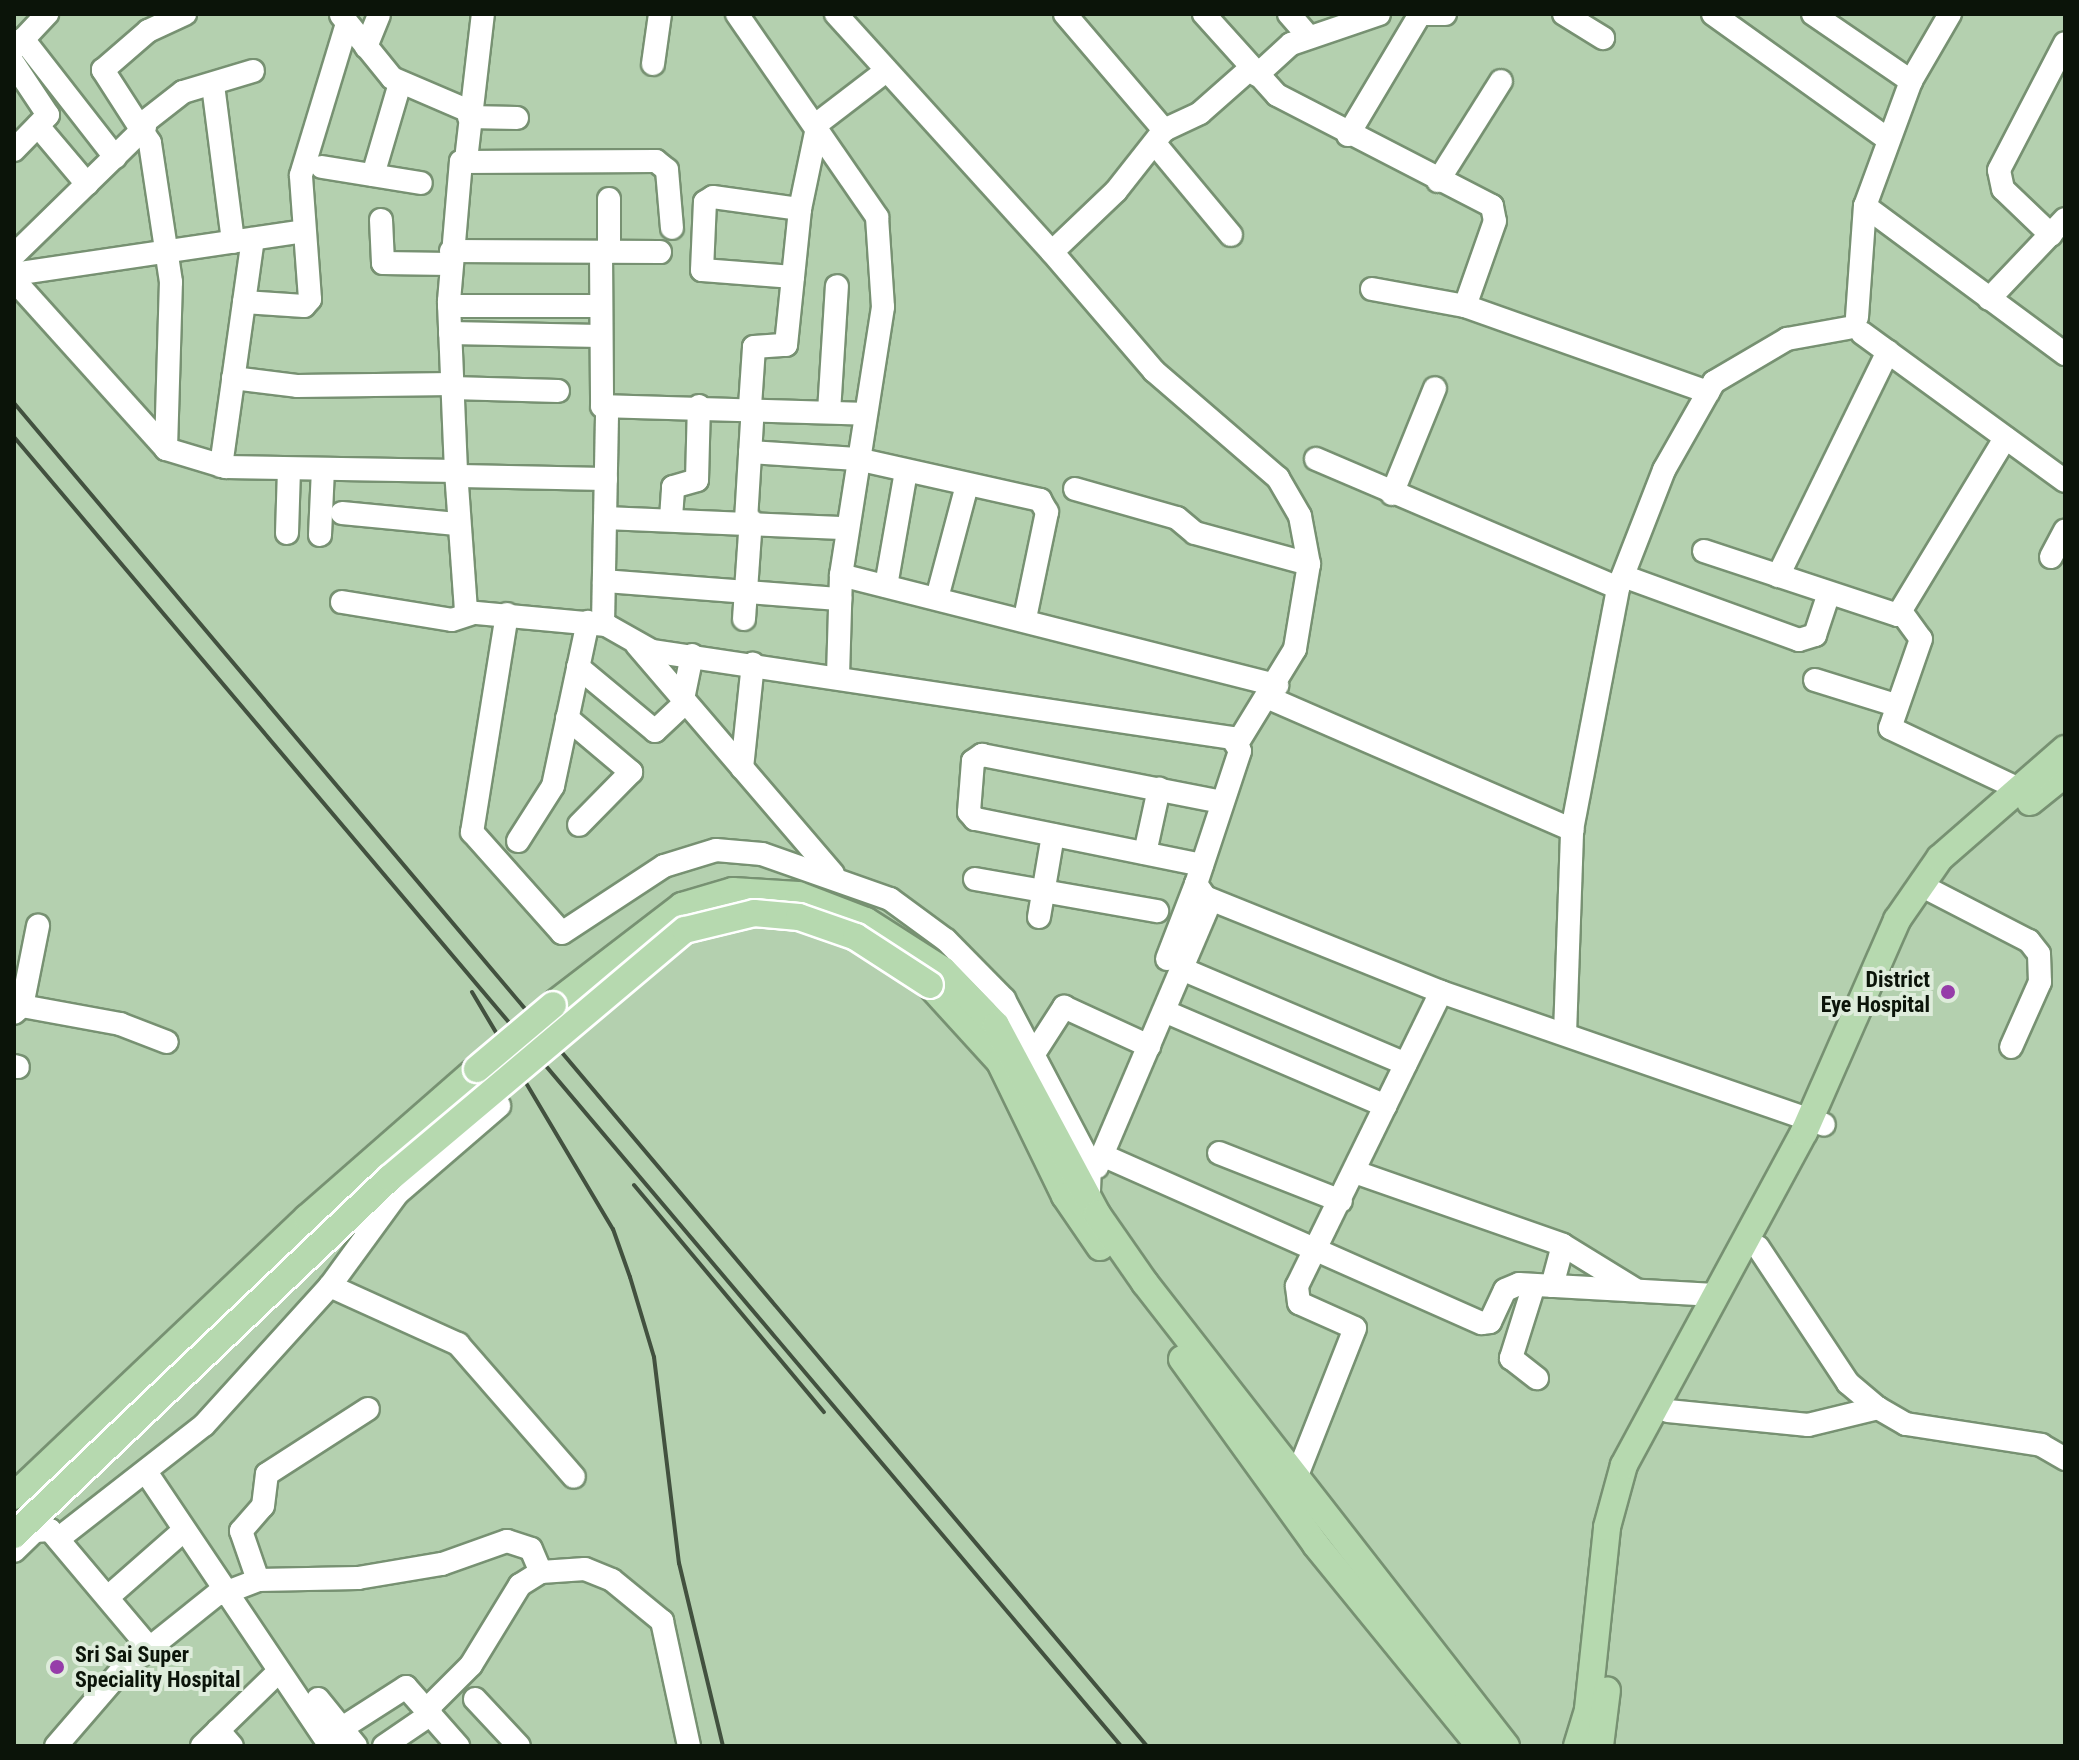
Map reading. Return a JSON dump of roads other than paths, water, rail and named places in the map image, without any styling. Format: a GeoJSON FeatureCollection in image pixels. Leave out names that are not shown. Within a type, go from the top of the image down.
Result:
{"type":"FeatureCollection","features":[{"type":"Feature","properties":{"kind":"main road"},"geometry":{"type":"LineString","coordinates":[[1577,1746],[1588,1709],[1607,1527],[1624,1465],[1715,1295],[1818,1122],[1897,920],[1940,858],[2065,749]]}},
{"type":"Feature","properties":{"kind":"main road"},"geometry":{"type":"LineString","coordinates":[[1606,1744],[1624,1515],[1668,1411],[1758,1247],[1932,891],[1956,862],[2065,774]]}},
{"type":"Feature","properties":{"kind":"main road"},"geometry":{"type":"LineString","coordinates":[[14,1496],[318,1208],[574,987],[682,906],[733,891],[798,895],[866,921],[996,1025],[1090,1191],[1198,1365],[1316,1545],[1480,1746]]}},
{"type":"Feature","properties":{"kind":"main road"},"geometry":{"type":"LineString","coordinates":[[14,1535],[390,1178],[685,930],[754,913],[799,917],[856,937],[936,978],[1000,1062],[1081,1222],[1296,1478],[1506,1746]]}},
{"type":"Feature","properties":{"kind":"street"},"geometry":{"type":"LineString","coordinates":[[47,14],[19,44],[115,157]]}},
{"type":"Feature","properties":{"kind":"street"},"geometry":{"type":"LineString","coordinates":[[166,449],[172,326],[166,253],[144,126],[103,70],[148,31],[185,14]]}},
{"type":"Feature","properties":{"kind":"street"},"geometry":{"type":"LineString","coordinates":[[366,47],[379,14]]}},
{"type":"Feature","properties":{"kind":"street"},"geometry":{"type":"LineString","coordinates":[[466,160],[483,14]]}},
{"type":"Feature","properties":{"kind":"street"},"geometry":{"type":"LineString","coordinates":[[653,64],[660,14]]}},
{"type":"Feature","properties":{"kind":"street"},"geometry":{"type":"LineString","coordinates":[[737,14],[818,123],[877,217],[883,307],[841,575],[838,678]]}},
{"type":"Feature","properties":{"kind":"street"},"geometry":{"type":"LineString","coordinates":[[836,14],[1052,252],[1154,371],[1278,478],[1300,516],[1309,564],[1295,649],[1273,691],[1238,742],[1203,883],[1174,964],[1164,1011],[1102,1155],[1090,1191]]}},
{"type":"Feature","properties":{"kind":"street"},"geometry":{"type":"LineString","coordinates":[[1065,14],[1231,235]]}},
{"type":"Feature","properties":{"kind":"street"},"geometry":{"type":"LineString","coordinates":[[1204,14],[1277,95],[1496,211],[1465,306]]}},
{"type":"Feature","properties":{"kind":"street"},"geometry":{"type":"LineString","coordinates":[[1289,14],[1309,37]]}},
{"type":"Feature","properties":{"kind":"street"},"geometry":{"type":"LineString","coordinates":[[1052,252],[1160,137],[1200,113],[1254,71],[1309,37],[1379,14]]}},
{"type":"Feature","properties":{"kind":"street"},"geometry":{"type":"LineString","coordinates":[[1348,135],[1423,14],[1445,14]]}},
{"type":"Feature","properties":{"kind":"street"},"geometry":{"type":"LineString","coordinates":[[1564,14],[1603,38]]}},
{"type":"Feature","properties":{"kind":"street"},"geometry":{"type":"LineString","coordinates":[[1713,14],[1886,138]]}},
{"type":"Feature","properties":{"kind":"street"},"geometry":{"type":"LineString","coordinates":[[1813,14],[1911,81]]}},
{"type":"Feature","properties":{"kind":"street"},"geometry":{"type":"LineString","coordinates":[[1856,326],[1865,206],[1886,138],[1911,81],[1949,14]]}},
{"type":"Feature","properties":{"kind":"street"},"geometry":{"type":"LineString","coordinates":[[344,19],[400,83],[469,114],[517,118]]}},
{"type":"Feature","properties":{"kind":"street"},"geometry":{"type":"LineString","coordinates":[[244,302],[308,303],[301,175],[344,19]]}},
{"type":"Feature","properties":{"kind":"street"},"geometry":{"type":"LineString","coordinates":[[1989,299],[2058,227],[2003,189],[1999,170],[2061,57]]}},
{"type":"Feature","properties":{"kind":"street"},"geometry":{"type":"LineString","coordinates":[[14,64],[47,109],[38,126],[14,150]]}},
{"type":"Feature","properties":{"kind":"street"},"geometry":{"type":"LineString","coordinates":[[14,255],[144,126],[183,92],[253,71]]}},
{"type":"Feature","properties":{"kind":"street"},"geometry":{"type":"LineString","coordinates":[[744,619],[754,347],[786,345],[800,209],[818,123],[886,71]]}},
{"type":"Feature","properties":{"kind":"street"},"geometry":{"type":"LineString","coordinates":[[1438,181],[1501,81]]}},
{"type":"Feature","properties":{"kind":"street"},"geometry":{"type":"LineString","coordinates":[[373,175],[400,83]]}},
{"type":"Feature","properties":{"kind":"street"},"geometry":{"type":"LineString","coordinates":[[213,85],[243,241],[244,302],[221,466]]}},
{"type":"Feature","properties":{"kind":"street"},"geometry":{"type":"LineString","coordinates":[[38,126],[87,184]]}},
{"type":"Feature","properties":{"kind":"street"},"geometry":{"type":"LineString","coordinates":[[471,614],[463,609],[456,524],[457,474],[449,306],[459,166],[466,160],[656,161],[667,170],[672,228]]}},
{"type":"Feature","properties":{"kind":"street"},"geometry":{"type":"LineString","coordinates":[[322,167],[421,183]]}},
{"type":"Feature","properties":{"kind":"street"},"geometry":{"type":"LineString","coordinates":[[793,277],[702,270],[705,202],[713,197],[800,209]]}},
{"type":"Feature","properties":{"kind":"street"},"geometry":{"type":"LineString","coordinates":[[518,841],[548,799],[578,667],[595,623],[604,581],[607,408],[601,402],[600,306],[609,199]]}},
{"type":"Feature","properties":{"kind":"street"},"geometry":{"type":"LineString","coordinates":[[1865,206],[2065,354]]}},
{"type":"Feature","properties":{"kind":"street"},"geometry":{"type":"LineString","coordinates":[[381,220],[381,261],[660,252]]}},
{"type":"Feature","properties":{"kind":"street"},"geometry":{"type":"LineString","coordinates":[[14,274],[304,231]]}},
{"type":"Feature","properties":{"kind":"street"},"geometry":{"type":"LineString","coordinates":[[14,280],[166,449],[221,466],[606,479]]}},
{"type":"Feature","properties":{"kind":"street"},"geometry":{"type":"LineString","coordinates":[[829,412],[837,286]]}},
{"type":"Feature","properties":{"kind":"street"},"geometry":{"type":"LineString","coordinates":[[1372,289],[1465,306],[1708,392]]}},
{"type":"Feature","properties":{"kind":"street"},"geometry":{"type":"LineString","coordinates":[[449,306],[600,306]]}},
{"type":"Feature","properties":{"kind":"street"},"geometry":{"type":"LineString","coordinates":[[1565,1034],[1572,830],[1621,582],[1664,470],[1708,392],[1787,339],[1856,326],[2065,481]]}},
{"type":"Feature","properties":{"kind":"street"},"geometry":{"type":"LineString","coordinates":[[450,333],[600,336]]}},
{"type":"Feature","properties":{"kind":"street"},"geometry":{"type":"LineString","coordinates":[[1778,576],[1888,351]]}},
{"type":"Feature","properties":{"kind":"street"},"geometry":{"type":"LineString","coordinates":[[233,378],[297,386],[452,386],[558,391]]}},
{"type":"Feature","properties":{"kind":"street"},"geometry":{"type":"LineString","coordinates":[[1392,494],[1435,388]]}},
{"type":"Feature","properties":{"kind":"street"},"geometry":{"type":"LineString","coordinates":[[671,518],[673,487],[697,480],[699,406]]}},
{"type":"Feature","properties":{"kind":"street"},"geometry":{"type":"LineString","coordinates":[[607,408],[751,407],[865,414]]}},
{"type":"Feature","properties":{"kind":"street"},"geometry":{"type":"LineString","coordinates":[[1902,613],[2005,438]]}},
{"type":"Feature","properties":{"kind":"street"},"geometry":{"type":"LineString","coordinates":[[750,452],[857,459],[1046,504],[1025,618]]}},
{"type":"Feature","properties":{"kind":"street"},"geometry":{"type":"LineString","coordinates":[[1316,459],[1392,494],[1621,582],[1799,640],[1815,635],[1829,593]]}},
{"type":"Feature","properties":{"kind":"street"},"geometry":{"type":"LineString","coordinates":[[287,533],[289,469]]}},
{"type":"Feature","properties":{"kind":"street"},"geometry":{"type":"LineString","coordinates":[[320,535],[323,470]]}},
{"type":"Feature","properties":{"kind":"street"},"geometry":{"type":"LineString","coordinates":[[886,586],[906,471]]}},
{"type":"Feature","properties":{"kind":"street"},"geometry":{"type":"LineString","coordinates":[[937,598],[967,485]]}},
{"type":"Feature","properties":{"kind":"street"},"geometry":{"type":"LineString","coordinates":[[1075,489],[1309,564]]}},
{"type":"Feature","properties":{"kind":"street"},"geometry":{"type":"LineString","coordinates":[[342,513],[456,524]]}},
{"type":"Feature","properties":{"kind":"street"},"geometry":{"type":"LineString","coordinates":[[605,518],[749,520],[848,528]]}},
{"type":"Feature","properties":{"kind":"street"},"geometry":{"type":"LineString","coordinates":[[2051,557],[2065,531]]}},
{"type":"Feature","properties":{"kind":"street"},"geometry":{"type":"LineString","coordinates":[[1704,551],[1829,593],[1902,613],[1921,639],[1896,705],[1893,732],[2019,789]]}},
{"type":"Feature","properties":{"kind":"street"},"geometry":{"type":"LineString","coordinates":[[841,575],[1025,618],[1273,691],[1572,830]]}},
{"type":"Feature","properties":{"kind":"street"},"geometry":{"type":"LineString","coordinates":[[604,581],[840,599]]}},
{"type":"Feature","properties":{"kind":"street"},"geometry":{"type":"LineString","coordinates":[[342,602],[452,620],[471,614],[507,614],[595,623],[635,643],[692,655],[1238,742]]}},
{"type":"Feature","properties":{"kind":"street"},"geometry":{"type":"LineString","coordinates":[[507,614],[472,832],[562,933],[696,853],[762,854],[834,875],[890,899],[946,940],[1004,999],[1035,1052],[1090,1163],[1090,1191]]}},
{"type":"Feature","properties":{"kind":"street"},"geometry":{"type":"LineString","coordinates":[[635,643],[834,875]]}},
{"type":"Feature","properties":{"kind":"street"},"geometry":{"type":"LineString","coordinates":[[578,667],[655,731],[684,700],[692,655]]}},
{"type":"Feature","properties":{"kind":"street"},"geometry":{"type":"LineString","coordinates":[[742,768],[753,664]]}},
{"type":"Feature","properties":{"kind":"street"},"geometry":{"type":"LineString","coordinates":[[1815,680],[1896,705]]}},
{"type":"Feature","properties":{"kind":"street"},"geometry":{"type":"LineString","coordinates":[[567,718],[631,772],[579,825]]}},
{"type":"Feature","properties":{"kind":"street"},"geometry":{"type":"LineString","coordinates":[[1222,802],[977,757],[971,816],[1145,853],[1203,883],[1441,992],[1818,1122]]}},
{"type":"Feature","properties":{"kind":"street"},"geometry":{"type":"LineString","coordinates":[[1145,853],[1159,789]]}},
{"type":"Feature","properties":{"kind":"street"},"geometry":{"type":"LineString","coordinates":[[1039,917],[1053,835]]}},
{"type":"Feature","properties":{"kind":"street"},"geometry":{"type":"LineString","coordinates":[[975,879],[1157,911]]}},
{"type":"Feature","properties":{"kind":"street"},"geometry":{"type":"LineString","coordinates":[[1932,891],[2029,941],[2039,954],[2040,982],[2011,1047]]}},
{"type":"Feature","properties":{"kind":"street"},"geometry":{"type":"LineString","coordinates":[[38,926],[18,1009],[120,1024],[167,1042]]}},
{"type":"Feature","properties":{"kind":"street"},"geometry":{"type":"LineString","coordinates":[[1174,964],[1406,1064]]}},
{"type":"Feature","properties":{"kind":"street"},"geometry":{"type":"LineString","coordinates":[[1296,1478],[1355,1328],[1299,1303],[1297,1286],[1318,1251],[1441,992]]}},
{"type":"Feature","properties":{"kind":"street"},"geometry":{"type":"LineString","coordinates":[[1035,1052],[1064,1007],[1149,1046]]}},
{"type":"Feature","properties":{"kind":"street"},"geometry":{"type":"LineString","coordinates":[[1164,1011],[1386,1106]]}},
{"type":"Feature","properties":{"kind":"street"},"geometry":{"type":"LineString","coordinates":[[58,1539],[204,1425],[330,1286],[397,1194],[499,1106]]}},
{"type":"Feature","properties":{"kind":"street"},"geometry":{"type":"LineString","coordinates":[[1219,1153],[1341,1201]]}},
{"type":"Feature","properties":{"kind":"street"},"geometry":{"type":"LineString","coordinates":[[1102,1155],[1482,1323],[1490,1322],[1511,1286],[1715,1295]]}},
{"type":"Feature","properties":{"kind":"street"},"geometry":{"type":"LineString","coordinates":[[1355,1172],[1563,1245],[1636,1290]]}},
{"type":"Feature","properties":{"kind":"street"},"geometry":{"type":"LineString","coordinates":[[1537,1378],[1511,1358],[1563,1245]]}},
{"type":"Feature","properties":{"kind":"street"},"geometry":{"type":"LineString","coordinates":[[1758,1247],[1848,1383],[1878,1408],[1906,1424],[2041,1445],[2065,1459]]}},
{"type":"Feature","properties":{"kind":"street"},"geometry":{"type":"LineString","coordinates":[[330,1286],[458,1344],[574,1477]]}},
{"type":"Feature","properties":{"kind":"street"},"geometry":{"type":"LineString","coordinates":[[1668,1411],[1783,1425],[1878,1408]]}},
{"type":"Feature","properties":{"kind":"street"},"geometry":{"type":"LineString","coordinates":[[233,1588],[241,1531],[263,1506],[267,1474],[368,1409]]}},
{"type":"Feature","properties":{"kind":"street"},"geometry":{"type":"LineString","coordinates":[[146,1472],[183,1531],[233,1588],[277,1673],[343,1740]]}},
{"type":"Feature","properties":{"kind":"street"},"geometry":{"type":"LineString","coordinates":[[14,1551],[39,1529],[58,1539],[145,1643],[141,1655]]}},
{"type":"Feature","properties":{"kind":"street"},"geometry":{"type":"LineString","coordinates":[[108,1597],[183,1531]]}},
{"type":"Feature","properties":{"kind":"street"},"geometry":{"type":"LineString","coordinates":[[56,1746],[141,1655],[233,1588],[358,1578],[450,1562],[507,1541],[531,1549],[541,1572]]}},
{"type":"Feature","properties":{"kind":"street"},"geometry":{"type":"LineString","coordinates":[[384,1746],[429,1712],[471,1665],[512,1595],[541,1572],[599,1573],[656,1614],[682,1741]]}},
{"type":"Feature","properties":{"kind":"street"},"geometry":{"type":"LineString","coordinates":[[202,1746],[225,1738],[277,1673]]}},
{"type":"Feature","properties":{"kind":"street"},"geometry":{"type":"LineString","coordinates":[[343,1740],[402,1687],[458,1746]]}},
{"type":"Feature","properties":{"kind":"street"},"geometry":{"type":"LineString","coordinates":[[318,1699],[343,1740]]}},
{"type":"Feature","properties":{"kind":"street"},"geometry":{"type":"LineString","coordinates":[[475,1699],[519,1746]]}},
{"type":"Feature","properties":{"kind":"railway"},"geometry":{"type":"LineString","coordinates":[[14,403],[1147,1746]]}},
{"type":"Feature","properties":{"kind":"railway"},"geometry":{"type":"LineString","coordinates":[[14,437],[1121,1746]]}},
{"type":"Feature","properties":{"kind":"railway"},"geometry":{"type":"LineString","coordinates":[[472,992],[613,1229],[630,1277],[654,1357],[679,1563],[723,1746]]}},
{"type":"Feature","properties":{"kind":"railway"},"geometry":{"type":"LineString","coordinates":[[634,1185],[824,1412]]}},
{"type":"Feature","properties":{"kind":"place","name":"District Eye Hospital"},"geometry":{"type":"Point","coordinates":[1948,992]}},
{"type":"Feature","properties":{"kind":"place","name":"Sri Sai Super Speciality Hospital"},"geometry":{"type":"Point","coordinates":[57,1667]}}]}
